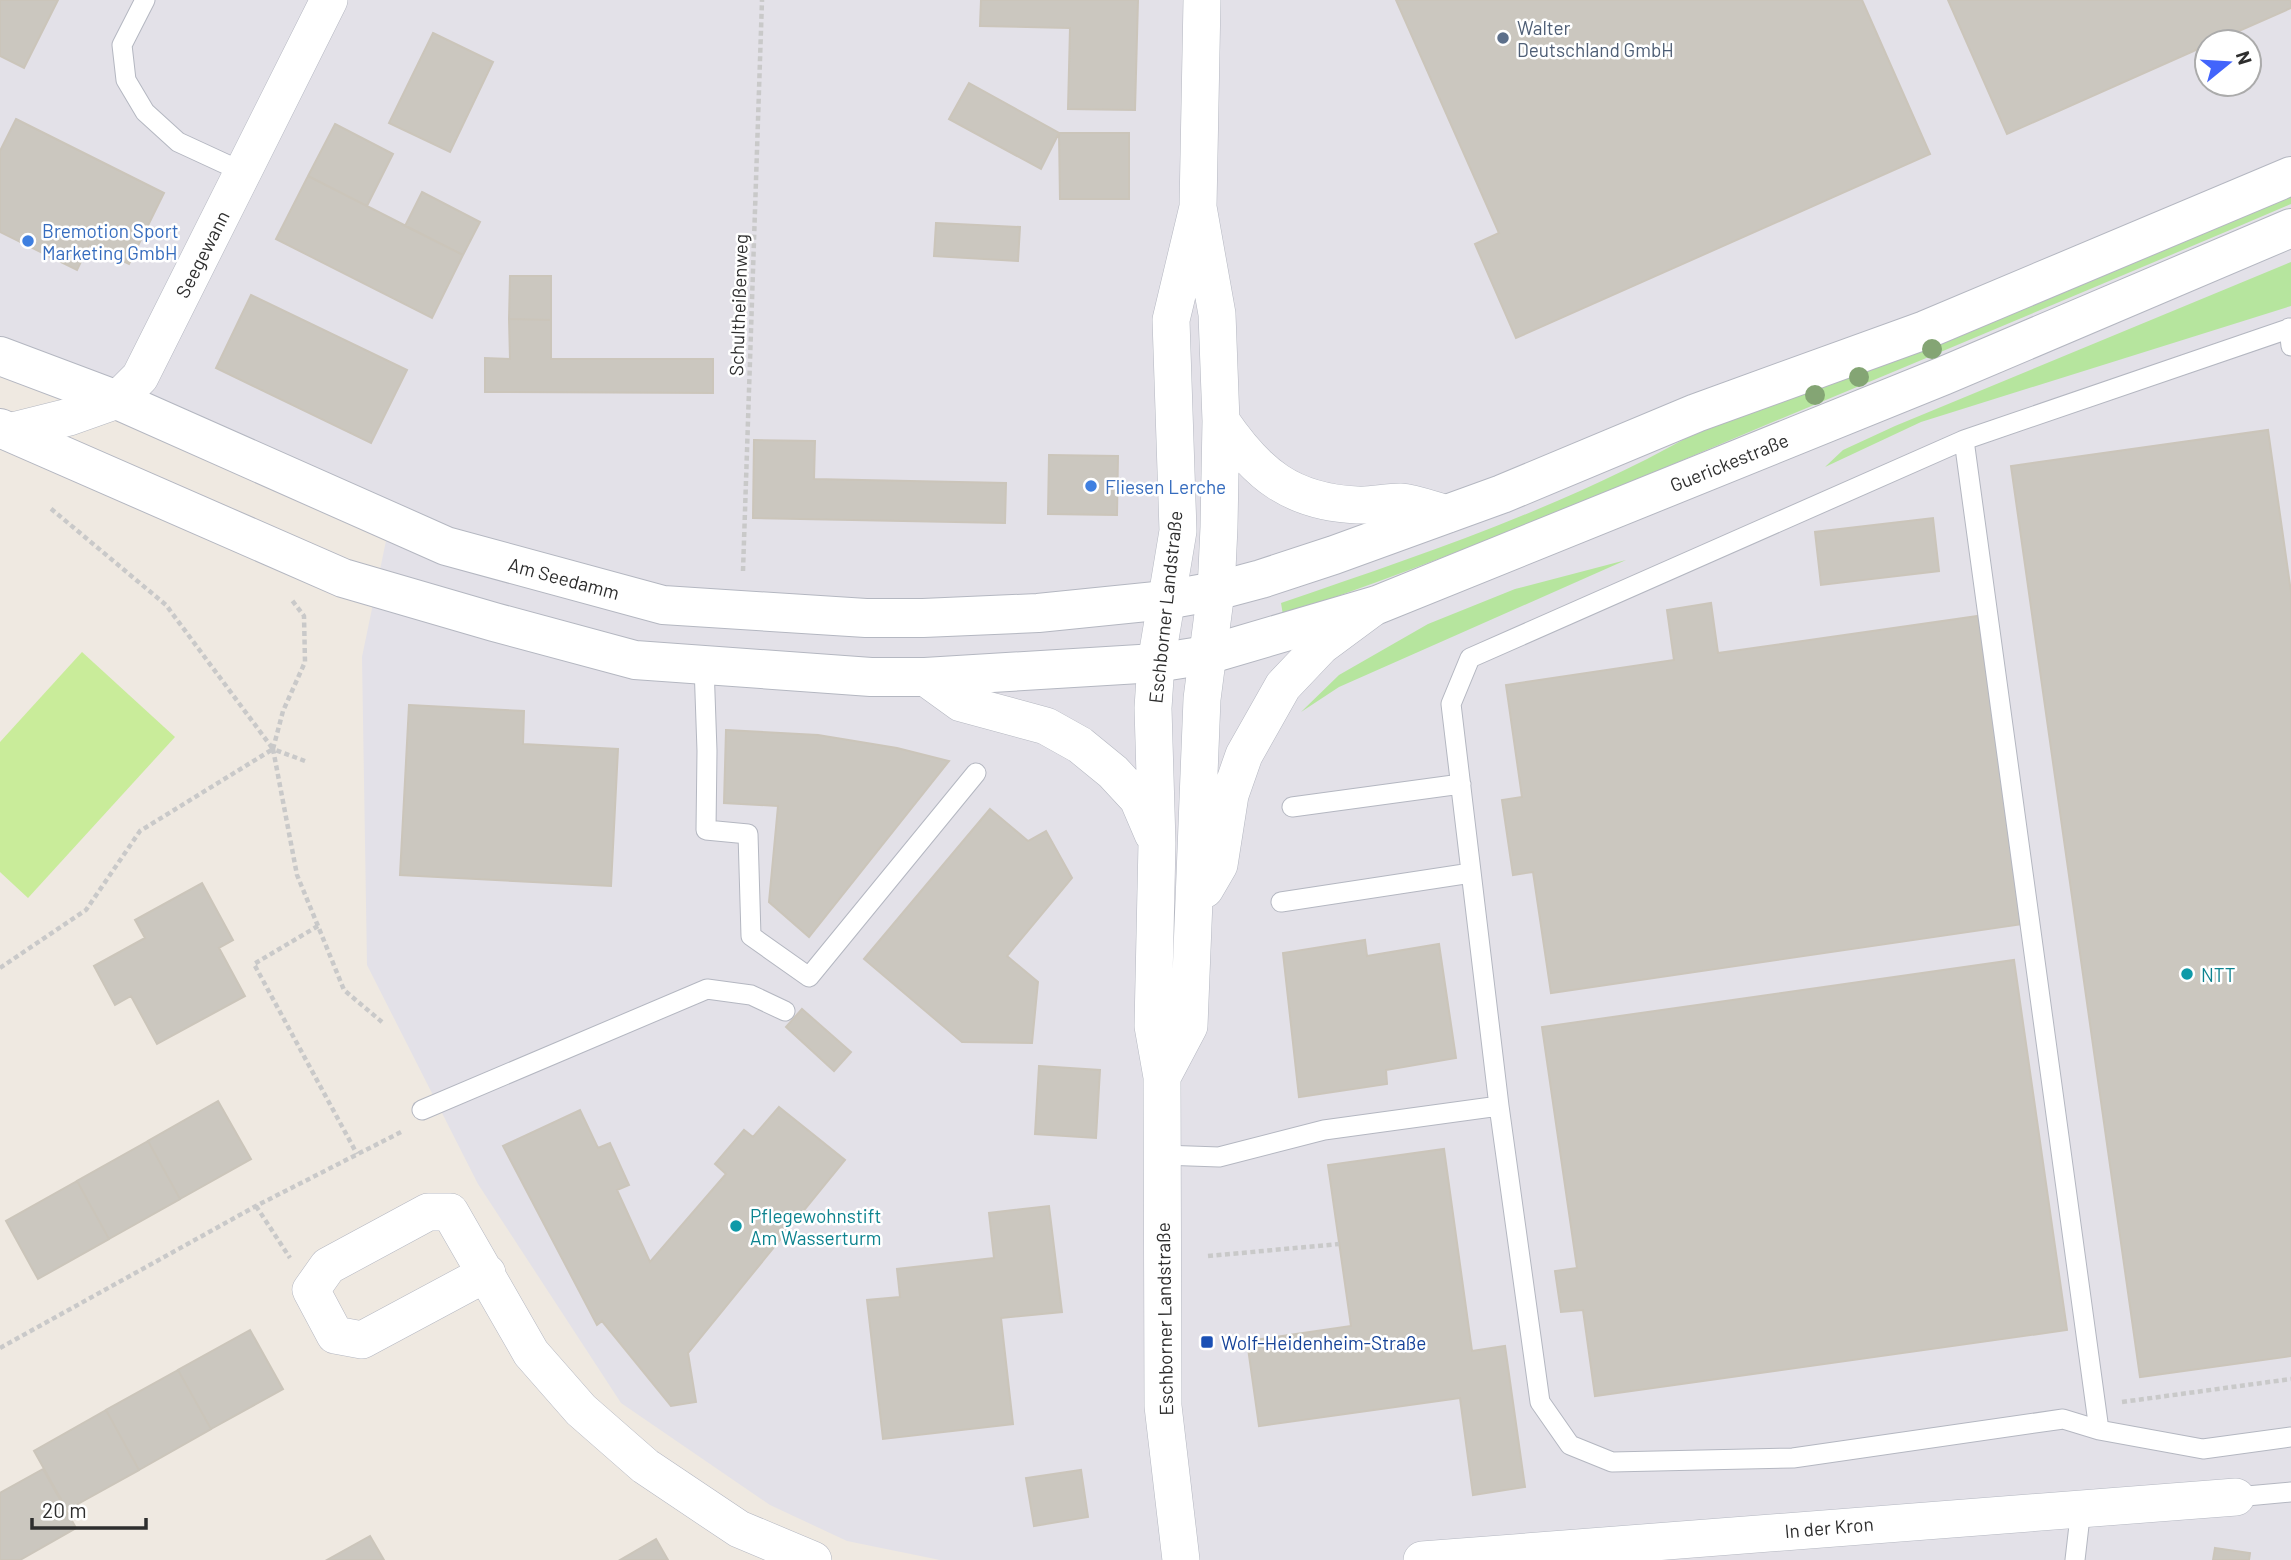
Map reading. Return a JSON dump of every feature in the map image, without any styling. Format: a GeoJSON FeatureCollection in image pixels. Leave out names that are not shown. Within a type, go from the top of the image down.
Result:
{"type":"FeatureCollection","features":[{"type":"Feature","properties":{"kind":"main road"},"geometry":{"type":"LineString","coordinates":[[1166,600],[1261,579],[1502,494],[1696,413],[1925,330],[2291,176]]}},
{"type":"Feature","properties":{"kind":"main road","name":"Guerickestraße"},"geometry":{"type":"LineString","coordinates":[[1156,663],[1207,655],[1377,605],[1943,376],[2291,228]]}},
{"type":"Feature","properties":{"kind":"main road","name":"Am Seedamm"},"geometry":{"type":"LineString","coordinates":[[0,356],[117,400],[446,546],[663,606],[866,618],[923,618],[1038,612],[1166,600]]}},
{"type":"Feature","properties":{"kind":"main road"},"geometry":{"type":"LineString","coordinates":[[4,430],[343,578],[635,660],[871,677],[925,677],[1156,663]]}},
{"type":"Feature","properties":{"kind":"street","name":"Seegewann"},"geometry":{"type":"LineString","coordinates":[[4,430],[69,418],[117,400],[141,377],[330,0]]}},
{"type":"Feature","properties":{"kind":"street","name":"Eschborner Landstraße"},"geometry":{"type":"LineString","coordinates":[[1162,1077],[1189,1026],[1202,699],[1216,591],[1221,421],[1217,314],[1198,207],[1202,0]]}},
{"type":"Feature","properties":{"kind":"street","name":"Eschborner Landstraße"},"geometry":{"type":"LineString","coordinates":[[1181,1560],[1163,1406],[1162,1077],[1153,1026],[1157,843],[1153,708],[1156,663],[1178,531],[1171,320],[1198,207]]}},
{"type":"Feature","properties":{"kind":"street"},"geometry":{"type":"LineString","coordinates":[[1221,421],[1236,443],[1259,467],[1291,491],[1322,502],[1360,505],[1400,502],[1447,514]]}},
{"type":"Feature","properties":{"kind":"street","name":"Eschborner Landstraße"},"geometry":{"type":"LineString","coordinates":[[1194,908],[1219,864],[1230,795],[1244,755],[1283,686],[1321,646],[1377,605]]}},
{"type":"Feature","properties":{"kind":"street","name":"Eschborner Landstraße"},"geometry":{"type":"LineString","coordinates":[[925,677],[961,704],[1046,726],[1080,745],[1113,772],[1138,799],[1157,843]]}},
{"type":"Feature","properties":{"kind":"street"},"geometry":{"type":"LineString","coordinates":[[487,1273],[362,1340],[335,1335],[311,1290],[328,1266],[428,1212],[450,1212],[487,1273],[531,1353],[581,1410],[645,1466],[739,1529],[813,1560]]}},
{"type":"Feature","properties":{"kind":"street","name":"In der Kron"},"geometry":{"type":"LineString","coordinates":[[1422,1560],[1555,1555],[2236,1496]]}},
{"type":"Feature","properties":{"kind":"lane"},"geometry":{"type":"LineString","coordinates":[[145,0],[122,45],[126,80],[145,112],[178,142],[243,172]]}},
{"type":"Feature","properties":{"kind":"lane"},"geometry":{"type":"LineString","coordinates":[[2290,334],[1964,440],[1470,658],[1451,704],[1499,1106],[1540,1402],[1570,1445],[1612,1462],[1793,1458],[2063,1419],[2099,1430],[2203,1449],[2291,1437]]}},
{"type":"Feature","properties":{"kind":"lane"},"geometry":{"type":"LineString","coordinates":[[1964,440],[2099,1430]]}},
{"type":"Feature","properties":{"kind":"lane"},"geometry":{"type":"LineString","coordinates":[[704,665],[706,830],[747,834],[751,936],[809,976],[975,773]]}},
{"type":"Feature","properties":{"kind":"lane"},"geometry":{"type":"LineString","coordinates":[[1292,807],[1461,784]]}},
{"type":"Feature","properties":{"kind":"lane"},"geometry":{"type":"LineString","coordinates":[[1281,902],[1471,873]]}},
{"type":"Feature","properties":{"kind":"lane"},"geometry":{"type":"LineString","coordinates":[[419,1118],[707,989],[751,995],[785,1012]]}},
{"type":"Feature","properties":{"kind":"lane"},"geometry":{"type":"LineString","coordinates":[[1162,1155],[1219,1157],[1324,1130],[1499,1106]]}},
{"type":"Feature","properties":{"kind":"lane"},"geometry":{"type":"LineString","coordinates":[[2236,1496],[2291,1492]]}},
{"type":"Feature","properties":{"kind":"lane"},"geometry":{"type":"LineString","coordinates":[[2075,1560],[2081,1508]]}},
{"type":"Feature","properties":{"kind":"path","name":"Schultheißenweg"},"geometry":{"type":"LineString","coordinates":[[744,610],[762,0]]}},
{"type":"Feature","properties":{"kind":"path"},"geometry":{"type":"LineString","coordinates":[[49,507],[166,605],[273,749],[297,875],[317,926],[344,990],[382,1022]]}},
{"type":"Feature","properties":{"kind":"path"},"geometry":{"type":"LineString","coordinates":[[0,968],[86,911],[140,831],[273,749],[284,711],[305,662],[304,616],[288,596]]}},
{"type":"Feature","properties":{"kind":"path"},"geometry":{"type":"LineString","coordinates":[[273,749],[305,761]]}},
{"type":"Feature","properties":{"kind":"path"},"geometry":{"type":"LineString","coordinates":[[317,926],[254,964],[357,1154]]}},
{"type":"Feature","properties":{"kind":"path"},"geometry":{"type":"LineString","coordinates":[[0,1348],[419,1118]]}},
{"type":"Feature","properties":{"kind":"path"},"geometry":{"type":"LineString","coordinates":[[256,1206],[311,1290]]}},
{"type":"Feature","properties":{"kind":"path"},"geometry":{"type":"LineString","coordinates":[[1208,1256],[1339,1244]]}},
{"type":"Feature","properties":{"kind":"path"},"geometry":{"type":"LineString","coordinates":[[2116,1403],[2291,1379]]}},
{"type":"Feature","properties":{"kind":"shaded area"},"geometry":{"type":"Polygon","coordinates":[[[0,0],[2291,0],[2291,1560],[940,1560],[847,1541],[770,1505],[621,1403],[478,1184],[367,965],[362,657],[394,502],[0,336],[0,0]]]}},
{"type":"Feature","properties":{"kind":"green space"},"geometry":{"type":"Polygon","coordinates":[[[2291,193],[2291,204],[1643,477],[1464,549],[1283,615],[1281,603],[1500,524],[1608,478],[1711,424],[2291,193]]]}},
{"type":"Feature","properties":{"kind":"green space"},"geometry":{"type":"Polygon","coordinates":[[[2291,262],[2291,306],[1921,422],[1825,467],[1843,450],[1895,426],[2291,262]]]}},
{"type":"Feature","properties":{"kind":"green space"},"geometry":{"type":"Polygon","coordinates":[[[1626,560],[1339,687],[1301,712],[1339,675],[1428,624],[1515,589],[1626,560]]]}},
{"type":"Feature","properties":{"kind":"green space"},"geometry":{"type":"Polygon","coordinates":[[[82,652],[175,737],[28,898],[0,872],[0,742],[82,652]]]}},
{"type":"Feature","properties":{"kind":"building"},"geometry":{"type":"Polygon","coordinates":[[[0,0],[58,0],[24,68],[0,56],[0,0]]]}},
{"type":"Feature","properties":{"kind":"building"},"geometry":{"type":"Polygon","coordinates":[[[981,0],[1138,0],[1135,110],[1068,109],[1070,28],[980,26],[981,0]]]}},
{"type":"Feature","properties":{"kind":"building"},"geometry":{"type":"Polygon","coordinates":[[[1396,0],[1862,0],[1930,154],[1516,338],[1475,244],[1499,233],[1396,0]]]}},
{"type":"Feature","properties":{"kind":"building"},"geometry":{"type":"Polygon","coordinates":[[[1948,0],[2291,0],[2291,8],[2246,28],[2193,28],[2193,51],[2007,134],[1948,0]]]}},
{"type":"Feature","properties":{"kind":"building"},"geometry":{"type":"Polygon","coordinates":[[[433,33],[493,62],[450,152],[389,123],[433,33]]]}},
{"type":"Feature","properties":{"kind":"building"},"geometry":{"type":"Polygon","coordinates":[[[969,83],[1059,133],[1041,169],[949,119],[969,83]]]}},
{"type":"Feature","properties":{"kind":"building"},"geometry":{"type":"Polygon","coordinates":[[[16,119],[164,193],[129,264],[89,245],[77,270],[0,232],[0,151],[16,119]]]}},
{"type":"Feature","properties":{"kind":"building"},"geometry":{"type":"Polygon","coordinates":[[[335,124],[393,154],[367,206],[308,176],[335,124]]]}},
{"type":"Feature","properties":{"kind":"building"},"geometry":{"type":"Polygon","coordinates":[[[1059,133],[1129,133],[1129,199],[1060,199],[1059,133]]]}},
{"type":"Feature","properties":{"kind":"building"},"geometry":{"type":"Polygon","coordinates":[[[308,176],[463,255],[432,318],[276,239],[308,176]]]}},
{"type":"Feature","properties":{"kind":"building"},"geometry":{"type":"Polygon","coordinates":[[[422,192],[480,222],[463,255],[405,226],[422,192]]]}},
{"type":"Feature","properties":{"kind":"building"},"geometry":{"type":"Polygon","coordinates":[[[936,223],[1020,227],[1018,261],[934,256],[936,223]]]}},
{"type":"Feature","properties":{"kind":"building"},"geometry":{"type":"Polygon","coordinates":[[[510,276],[551,276],[551,320],[509,319],[510,276]]]}},
{"type":"Feature","properties":{"kind":"building"},"geometry":{"type":"Polygon","coordinates":[[[251,295],[407,370],[371,443],[216,368],[251,295]]]}},
{"type":"Feature","properties":{"kind":"building"},"geometry":{"type":"Polygon","coordinates":[[[509,319],[551,320],[551,359],[713,359],[713,393],[485,392],[485,358],[510,359],[509,319]]]}},
{"type":"Feature","properties":{"kind":"building","name":"NTT"},"geometry":{"type":"Polygon","coordinates":[[[2268,430],[2291,592],[2291,1356],[2140,1377],[2011,466],[2268,430]]]}},
{"type":"Feature","properties":{"kind":"building"},"geometry":{"type":"Polygon","coordinates":[[[754,440],[815,441],[814,479],[1006,483],[1005,523],[753,518],[754,440]]]}},
{"type":"Feature","properties":{"kind":"building"},"geometry":{"type":"Polygon","coordinates":[[[1049,455],[1118,456],[1117,515],[1048,514],[1049,455]]]}},
{"type":"Feature","properties":{"kind":"building"},"geometry":{"type":"Polygon","coordinates":[[[1933,518],[1939,571],[1821,585],[1815,532],[1933,518]]]}},
{"type":"Feature","properties":{"kind":"building"},"geometry":{"type":"Polygon","coordinates":[[[1711,603],[1718,653],[1978,616],[2023,924],[1551,993],[1533,872],[1513,875],[1502,800],[1522,797],[1506,685],[1674,660],[1667,610],[1711,603]]]}},
{"type":"Feature","properties":{"kind":"building"},"geometry":{"type":"Polygon","coordinates":[[[409,705],[524,711],[523,744],[618,749],[611,886],[400,875],[409,705]]]}},
{"type":"Feature","properties":{"kind":"building"},"geometry":{"type":"Polygon","coordinates":[[[726,730],[818,735],[897,748],[949,761],[809,937],[769,902],[778,806],[724,803],[726,730]]]}},
{"type":"Feature","properties":{"kind":"building"},"geometry":{"type":"Polygon","coordinates":[[[990,809],[1028,841],[1046,831],[1072,878],[1007,956],[1038,982],[1032,1043],[962,1042],[864,959],[990,809]]]}},
{"type":"Feature","properties":{"kind":"building"},"geometry":{"type":"Polygon","coordinates":[[[202,883],[233,940],[219,948],[245,996],[157,1044],[131,996],[115,1005],[94,966],[145,938],[135,920],[202,883]]]}},
{"type":"Feature","properties":{"kind":"building"},"geometry":{"type":"Polygon","coordinates":[[[1365,940],[1367,956],[1439,944],[1456,1058],[1386,1070],[1387,1084],[1299,1097],[1283,953],[1365,940]]]}},
{"type":"Feature","properties":{"kind":"building"},"geometry":{"type":"Polygon","coordinates":[[[2014,960],[2067,1330],[1595,1396],[1583,1310],[1561,1312],[1555,1271],[1577,1268],[1542,1027],[2014,960]]]}},
{"type":"Feature","properties":{"kind":"building"},"geometry":{"type":"Polygon","coordinates":[[[802,1009],[851,1052],[834,1071],[786,1027],[802,1009]]]}},
{"type":"Feature","properties":{"kind":"building"},"geometry":{"type":"Polygon","coordinates":[[[1039,1066],[1100,1070],[1096,1138],[1035,1134],[1039,1066]]]}},
{"type":"Feature","properties":{"kind":"building"},"geometry":{"type":"Polygon","coordinates":[[[218,1101],[251,1159],[180,1199],[148,1141],[218,1101]]]}},
{"type":"Feature","properties":{"kind":"building","name":"Pflegewohnstift Am Wasserturm"},"geometry":{"type":"Polygon","coordinates":[[[779,1107],[845,1160],[688,1353],[696,1402],[671,1406],[602,1321],[597,1325],[503,1146],[580,1110],[598,1148],[610,1143],[629,1185],[617,1190],[650,1262],[726,1174],[715,1164],[744,1130],[753,1137],[779,1107]]]}},
{"type":"Feature","properties":{"kind":"building"},"geometry":{"type":"Polygon","coordinates":[[[148,1141],[180,1199],[109,1239],[77,1181],[148,1141]]]}},
{"type":"Feature","properties":{"kind":"building"},"geometry":{"type":"Polygon","coordinates":[[[1444,1149],[1472,1351],[1505,1346],[1525,1487],[1473,1495],[1460,1398],[1259,1426],[1247,1341],[1351,1326],[1328,1165],[1444,1149]]]}},
{"type":"Feature","properties":{"kind":"building"},"geometry":{"type":"Polygon","coordinates":[[[77,1181],[109,1239],[38,1279],[6,1221],[77,1181]]]}},
{"type":"Feature","properties":{"kind":"building"},"geometry":{"type":"Polygon","coordinates":[[[1049,1206],[1062,1312],[1001,1318],[1013,1424],[883,1439],[867,1300],[900,1297],[897,1269],[994,1258],[989,1213],[1049,1206]]]}},
{"type":"Feature","properties":{"kind":"building"},"geometry":{"type":"Polygon","coordinates":[[[250,1330],[283,1389],[211,1429],[178,1370],[250,1330]]]}},
{"type":"Feature","properties":{"kind":"building"},"geometry":{"type":"Polygon","coordinates":[[[178,1370],[211,1429],[139,1470],[106,1410],[178,1370]]]}},
{"type":"Feature","properties":{"kind":"building"},"geometry":{"type":"Polygon","coordinates":[[[106,1410],[139,1470],[67,1510],[34,1451],[106,1410]]]}},
{"type":"Feature","properties":{"kind":"building"},"geometry":{"type":"Polygon","coordinates":[[[43,1469],[76,1528],[20,1560],[0,1560],[0,1493],[43,1469]]]}},
{"type":"Feature","properties":{"kind":"building"},"geometry":{"type":"Polygon","coordinates":[[[1081,1470],[1088,1517],[1034,1526],[1026,1478],[1081,1470]]]}},
{"type":"Feature","properties":{"kind":"building"},"geometry":{"type":"Polygon","coordinates":[[[370,1536],[384,1560],[327,1560],[370,1536]]]}},
{"type":"Feature","properties":{"kind":"building"},"geometry":{"type":"Polygon","coordinates":[[[656,1539],[668,1560],[620,1560],[656,1539]]]}},
{"type":"Feature","properties":{"kind":"building"},"geometry":{"type":"Polygon","coordinates":[[[2215,1548],[2250,1553],[2249,1560],[2213,1560],[2215,1548]]]}},
{"type":"Feature","properties":{"kind":"place","name":"Walter Deutschland GmbH"},"geometry":{"type":"Point","coordinates":[1503,38]}},
{"type":"Feature","properties":{"kind":"place","name":"Bremotion Sport Marketing GmbH"},"geometry":{"type":"Point","coordinates":[28,241]}},
{"type":"Feature","properties":{"kind":"place","name":"Fliesen Lerche"},"geometry":{"type":"Point","coordinates":[1091,486]}},
{"type":"Feature","properties":{"kind":"place","name":"NTT"},"geometry":{"type":"Point","coordinates":[2187,974]}},
{"type":"Feature","properties":{"kind":"place","name":"Pflegewohnstift Am Wasserturm"},"geometry":{"type":"Point","coordinates":[736,1226]}},
{"type":"Feature","properties":{"kind":"place","name":"Wolf-Heidenheim-Straße"},"geometry":{"type":"Point","coordinates":[1207,1342]}}]}
